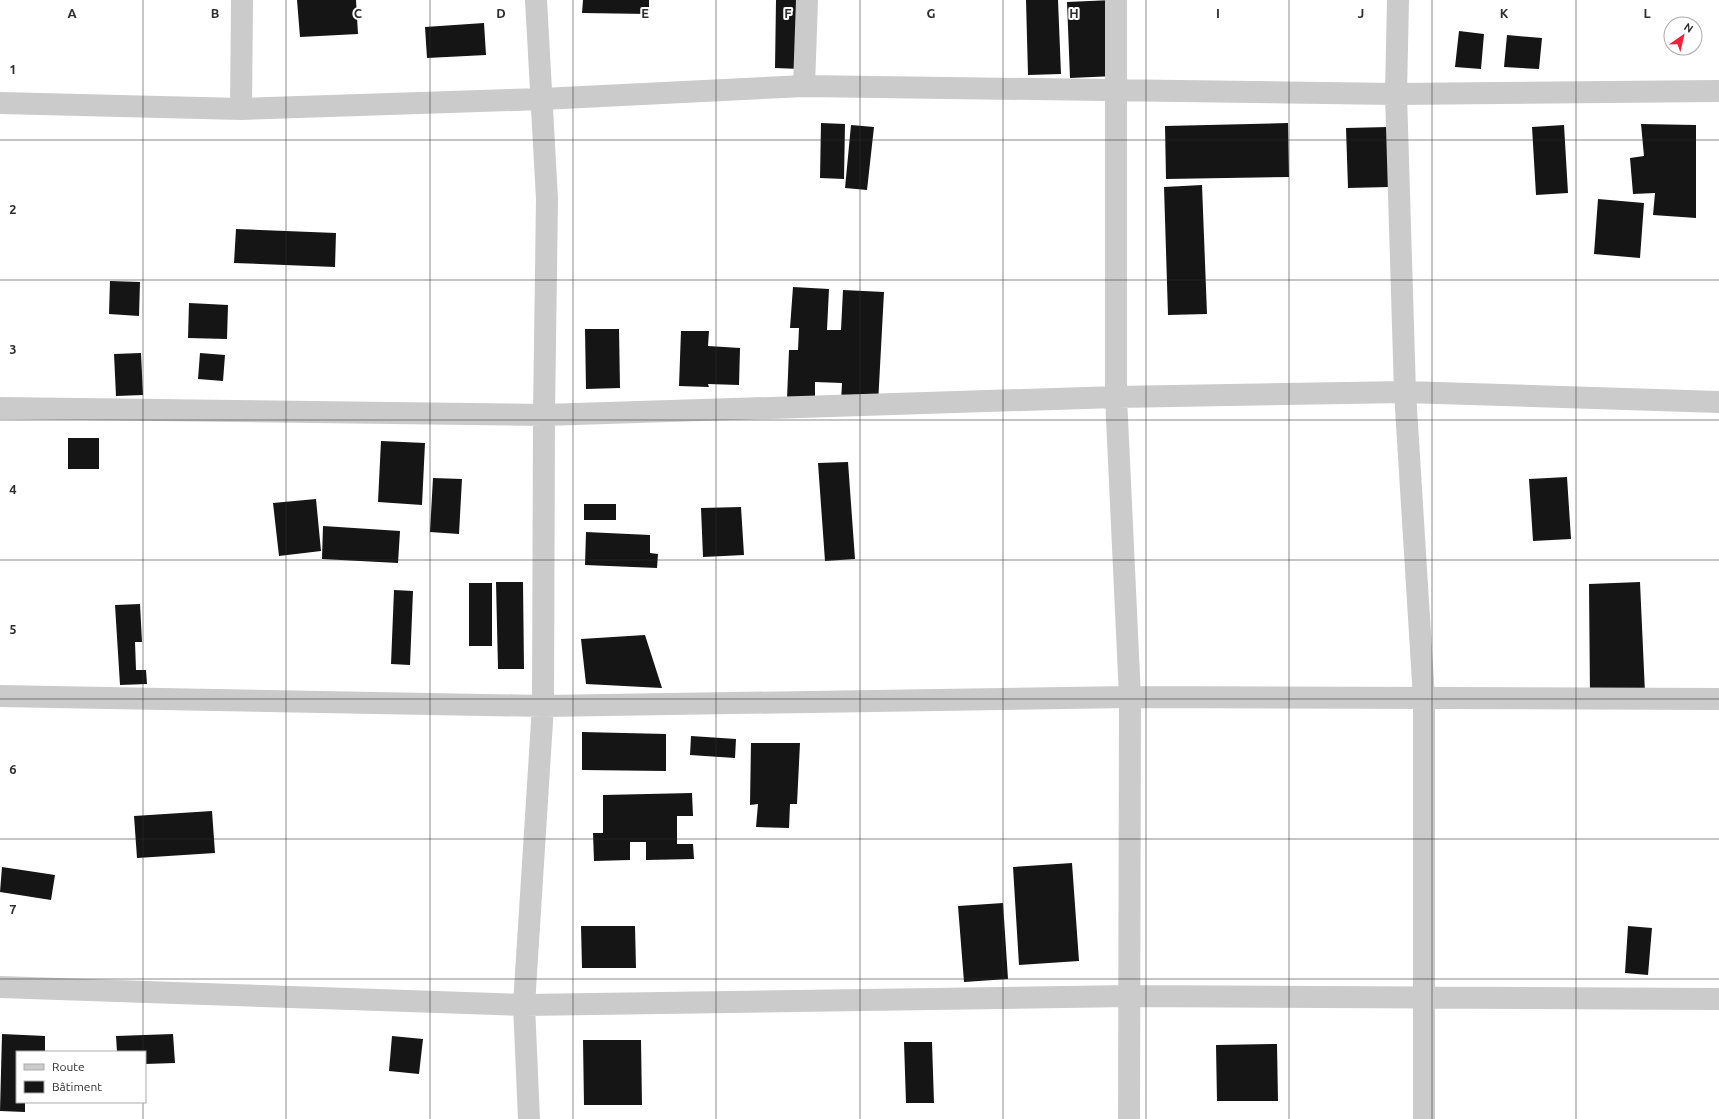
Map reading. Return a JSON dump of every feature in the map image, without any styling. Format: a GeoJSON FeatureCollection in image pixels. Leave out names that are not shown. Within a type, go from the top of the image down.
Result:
{"type":"FeatureCollection","features":[{"type":"Feature","properties":{"kind":"street"},"geometry":{"type":"LineString","coordinates":[[241,109],[242,0]]}},
{"type":"Feature","properties":{"kind":"street"},"geometry":{"type":"LineString","coordinates":[[529,1119],[524,1005],[543,706],[544,415],[547,199],[536,0]]}},
{"type":"Feature","properties":{"kind":"street"},"geometry":{"type":"LineString","coordinates":[[804,86],[807,0]]}},
{"type":"Feature","properties":{"kind":"street"},"geometry":{"type":"LineString","coordinates":[[1116,0],[1116,397],[1130,697],[1129,1119]]}},
{"type":"Feature","properties":{"kind":"street"},"geometry":{"type":"LineString","coordinates":[[1398,0],[1396,94],[1405,392],[1424,698],[1424,1119]]}},
{"type":"Feature","properties":{"kind":"street"},"geometry":{"type":"LineString","coordinates":[[0,103],[241,109],[542,99],[804,86],[1396,94],[1719,91]]}},
{"type":"Feature","properties":{"kind":"street"},"geometry":{"type":"LineString","coordinates":[[0,408],[544,415],[1116,397],[1405,392],[1719,402]]}},
{"type":"Feature","properties":{"kind":"street"},"geometry":{"type":"LineString","coordinates":[[0,696],[543,706],[1130,697],[1719,699]]}},
{"type":"Feature","properties":{"kind":"street"},"geometry":{"type":"LineString","coordinates":[[0,987],[524,1005],[1129,996],[1719,999]]}},
{"type":"Feature","properties":{"kind":"building"},"geometry":{"type":"Polygon","coordinates":[[[297,0],[356,0],[358,34],[300,37],[297,0]]]}},
{"type":"Feature","properties":{"kind":"building"},"geometry":{"type":"Polygon","coordinates":[[[583,0],[649,0],[649,14],[582,13],[583,0]]]}},
{"type":"Feature","properties":{"kind":"building"},"geometry":{"type":"Polygon","coordinates":[[[776,0],[802,0],[800,69],[775,68],[776,0]]]}},
{"type":"Feature","properties":{"kind":"building"},"geometry":{"type":"Polygon","coordinates":[[[1026,0],[1058,0],[1061,74],[1028,75],[1026,0]]]}},
{"type":"Feature","properties":{"kind":"building"},"geometry":{"type":"Polygon","coordinates":[[[1112,0],[1115,76],[1070,78],[1067,2],[1112,0]]]}},
{"type":"Feature","properties":{"kind":"building"},"geometry":{"type":"Polygon","coordinates":[[[484,23],[486,55],[427,58],[425,27],[484,23]]]}},
{"type":"Feature","properties":{"kind":"building"},"geometry":{"type":"Polygon","coordinates":[[[1459,31],[1484,34],[1481,69],[1455,67],[1459,31]]]}},
{"type":"Feature","properties":{"kind":"building"},"geometry":{"type":"Polygon","coordinates":[[[1507,35],[1542,38],[1539,69],[1504,67],[1507,35]]]}},
{"type":"Feature","properties":{"kind":"building"},"geometry":{"type":"Polygon","coordinates":[[[821,123],[845,124],[844,179],[820,178],[821,123]]]}},
{"type":"Feature","properties":{"kind":"building"},"geometry":{"type":"Polygon","coordinates":[[[1288,123],[1289,177],[1166,179],[1165,126],[1288,123]]]}},
{"type":"Feature","properties":{"kind":"building"},"geometry":{"type":"Polygon","coordinates":[[[1641,124],[1696,125],[1696,218],[1653,215],[1655,193],[1633,194],[1630,158],[1644,156],[1641,124]]]}},
{"type":"Feature","properties":{"kind":"building"},"geometry":{"type":"Polygon","coordinates":[[[851,125],[874,127],[867,190],[845,188],[851,125]]]}},
{"type":"Feature","properties":{"kind":"building"},"geometry":{"type":"Polygon","coordinates":[[[1564,125],[1568,193],[1536,195],[1532,127],[1564,125]]]}},
{"type":"Feature","properties":{"kind":"building"},"geometry":{"type":"Polygon","coordinates":[[[1388,127],[1389,187],[1348,188],[1346,128],[1388,127]]]}},
{"type":"Feature","properties":{"kind":"building"},"geometry":{"type":"Polygon","coordinates":[[[1202,185],[1207,314],[1168,315],[1164,187],[1202,185]]]}},
{"type":"Feature","properties":{"kind":"building"},"geometry":{"type":"Polygon","coordinates":[[[1598,199],[1644,203],[1640,258],[1594,254],[1598,199]]]}},
{"type":"Feature","properties":{"kind":"building"},"geometry":{"type":"Polygon","coordinates":[[[236,229],[336,233],[335,267],[234,263],[236,229]]]}},
{"type":"Feature","properties":{"kind":"building"},"geometry":{"type":"Polygon","coordinates":[[[110,281],[140,282],[139,316],[109,314],[110,281]]]}},
{"type":"Feature","properties":{"kind":"building"},"geometry":{"type":"Polygon","coordinates":[[[793,287],[829,289],[827,330],[841,330],[843,290],[884,292],[878,404],[841,402],[842,383],[815,382],[815,401],[787,399],[789,350],[798,350],[799,328],[790,328],[793,287]]]}},
{"type":"Feature","properties":{"kind":"building"},"geometry":{"type":"Polygon","coordinates":[[[189,303],[228,305],[227,339],[188,338],[189,303]]]}},
{"type":"Feature","properties":{"kind":"building"},"geometry":{"type":"Polygon","coordinates":[[[585,329],[619,329],[620,388],[586,389],[585,329]]]}},
{"type":"Feature","properties":{"kind":"building"},"geometry":{"type":"Polygon","coordinates":[[[681,331],[709,331],[708,346],[740,348],[739,385],[708,384],[709,387],[679,386],[681,331]]]}},
{"type":"Feature","properties":{"kind":"building"},"geometry":{"type":"Polygon","coordinates":[[[141,353],[143,395],[116,396],[114,354],[141,353]]]}},
{"type":"Feature","properties":{"kind":"building"},"geometry":{"type":"Polygon","coordinates":[[[200,353],[225,355],[223,381],[198,379],[200,353]]]}},
{"type":"Feature","properties":{"kind":"building"},"geometry":{"type":"Polygon","coordinates":[[[68,438],[99,438],[99,469],[68,469],[68,438]]]}},
{"type":"Feature","properties":{"kind":"building"},"geometry":{"type":"Polygon","coordinates":[[[381,441],[425,443],[422,505],[378,502],[381,441]]]}},
{"type":"Feature","properties":{"kind":"building"},"geometry":{"type":"Polygon","coordinates":[[[848,462],[855,559],[825,561],[818,463],[848,462]]]}},
{"type":"Feature","properties":{"kind":"building"},"geometry":{"type":"Polygon","coordinates":[[[1567,477],[1571,539],[1533,541],[1529,479],[1567,477]]]}},
{"type":"Feature","properties":{"kind":"building"},"geometry":{"type":"Polygon","coordinates":[[[433,478],[462,479],[459,534],[430,532],[433,478]]]}},
{"type":"Feature","properties":{"kind":"building"},"geometry":{"type":"Polygon","coordinates":[[[316,499],[321,551],[279,556],[273,503],[316,499]]]}},
{"type":"Feature","properties":{"kind":"building"},"geometry":{"type":"Polygon","coordinates":[[[584,504],[616,504],[616,520],[584,520],[584,504]]]}},
{"type":"Feature","properties":{"kind":"building"},"geometry":{"type":"Polygon","coordinates":[[[741,507],[744,555],[703,557],[701,508],[741,507]]]}},
{"type":"Feature","properties":{"kind":"building"},"geometry":{"type":"Polygon","coordinates":[[[323,526],[400,531],[398,563],[322,559],[323,526]]]}},
{"type":"Feature","properties":{"kind":"building"},"geometry":{"type":"Polygon","coordinates":[[[586,532],[650,535],[650,553],[658,554],[657,568],[585,565],[586,532]]]}},
{"type":"Feature","properties":{"kind":"building"},"geometry":{"type":"Polygon","coordinates":[[[496,582],[523,582],[524,669],[498,669],[496,582]]]}},
{"type":"Feature","properties":{"kind":"building"},"geometry":{"type":"Polygon","coordinates":[[[1640,582],[1645,693],[1590,697],[1589,584],[1640,582]]]}},
{"type":"Feature","properties":{"kind":"building"},"geometry":{"type":"Polygon","coordinates":[[[469,583],[492,583],[492,646],[469,646],[469,583]]]}},
{"type":"Feature","properties":{"kind":"building"},"geometry":{"type":"Polygon","coordinates":[[[394,590],[413,591],[410,665],[391,664],[394,590]]]}},
{"type":"Feature","properties":{"kind":"building"},"geometry":{"type":"Polygon","coordinates":[[[140,604],[142,642],[135,642],[136,670],[146,670],[147,684],[120,685],[115,605],[140,604]]]}},
{"type":"Feature","properties":{"kind":"building"},"geometry":{"type":"Polygon","coordinates":[[[645,635],[662,688],[586,684],[581,639],[645,635]]]}},
{"type":"Feature","properties":{"kind":"building"},"geometry":{"type":"Polygon","coordinates":[[[582,732],[666,734],[666,771],[582,770],[582,732]]]}},
{"type":"Feature","properties":{"kind":"building"},"geometry":{"type":"Polygon","coordinates":[[[691,736],[736,739],[735,758],[690,755],[691,736]]]}},
{"type":"Feature","properties":{"kind":"building"},"geometry":{"type":"Polygon","coordinates":[[[751,743],[800,743],[797,804],[790,804],[789,828],[756,827],[758,804],[750,805],[751,743]]]}},
{"type":"Feature","properties":{"kind":"building"},"geometry":{"type":"Polygon","coordinates":[[[692,793],[693,816],[677,816],[677,844],[693,844],[694,859],[646,860],[646,842],[630,842],[630,860],[594,861],[593,833],[603,833],[603,795],[692,793]]]}},
{"type":"Feature","properties":{"kind":"building"},"geometry":{"type":"Polygon","coordinates":[[[212,811],[215,853],[137,858],[134,816],[212,811]]]}},
{"type":"Feature","properties":{"kind":"building"},"geometry":{"type":"Polygon","coordinates":[[[1072,863],[1079,961],[1019,965],[1013,867],[1072,863]]]}},
{"type":"Feature","properties":{"kind":"building"},"geometry":{"type":"Polygon","coordinates":[[[2,867],[55,875],[51,900],[0,892],[2,867]]]}},
{"type":"Feature","properties":{"kind":"building"},"geometry":{"type":"Polygon","coordinates":[[[1003,903],[1008,979],[964,982],[958,906],[1003,903]]]}},
{"type":"Feature","properties":{"kind":"building"},"geometry":{"type":"Polygon","coordinates":[[[581,926],[635,926],[636,968],[582,968],[581,926]]]}},
{"type":"Feature","properties":{"kind":"building"},"geometry":{"type":"Polygon","coordinates":[[[1628,926],[1652,928],[1648,975],[1625,973],[1628,926]]]}},
{"type":"Feature","properties":{"kind":"building"},"geometry":{"type":"Polygon","coordinates":[[[2,1034],[45,1036],[45,1051],[16,1051],[16,1103],[25,1103],[25,1112],[0,1111],[2,1034]]]}},
{"type":"Feature","properties":{"kind":"building"},"geometry":{"type":"Polygon","coordinates":[[[173,1034],[175,1063],[146,1064],[146,1051],[117,1051],[116,1036],[173,1034]]]}},
{"type":"Feature","properties":{"kind":"building"},"geometry":{"type":"Polygon","coordinates":[[[392,1036],[423,1039],[419,1074],[389,1071],[392,1036]]]}},
{"type":"Feature","properties":{"kind":"building"},"geometry":{"type":"Polygon","coordinates":[[[583,1040],[641,1040],[642,1105],[584,1105],[583,1040]]]}},
{"type":"Feature","properties":{"kind":"building"},"geometry":{"type":"Polygon","coordinates":[[[904,1042],[932,1042],[934,1103],[906,1103],[904,1042]]]}},
{"type":"Feature","properties":{"kind":"building"},"geometry":{"type":"Polygon","coordinates":[[[1277,1044],[1278,1101],[1217,1101],[1216,1045],[1277,1044]]]}}]}
